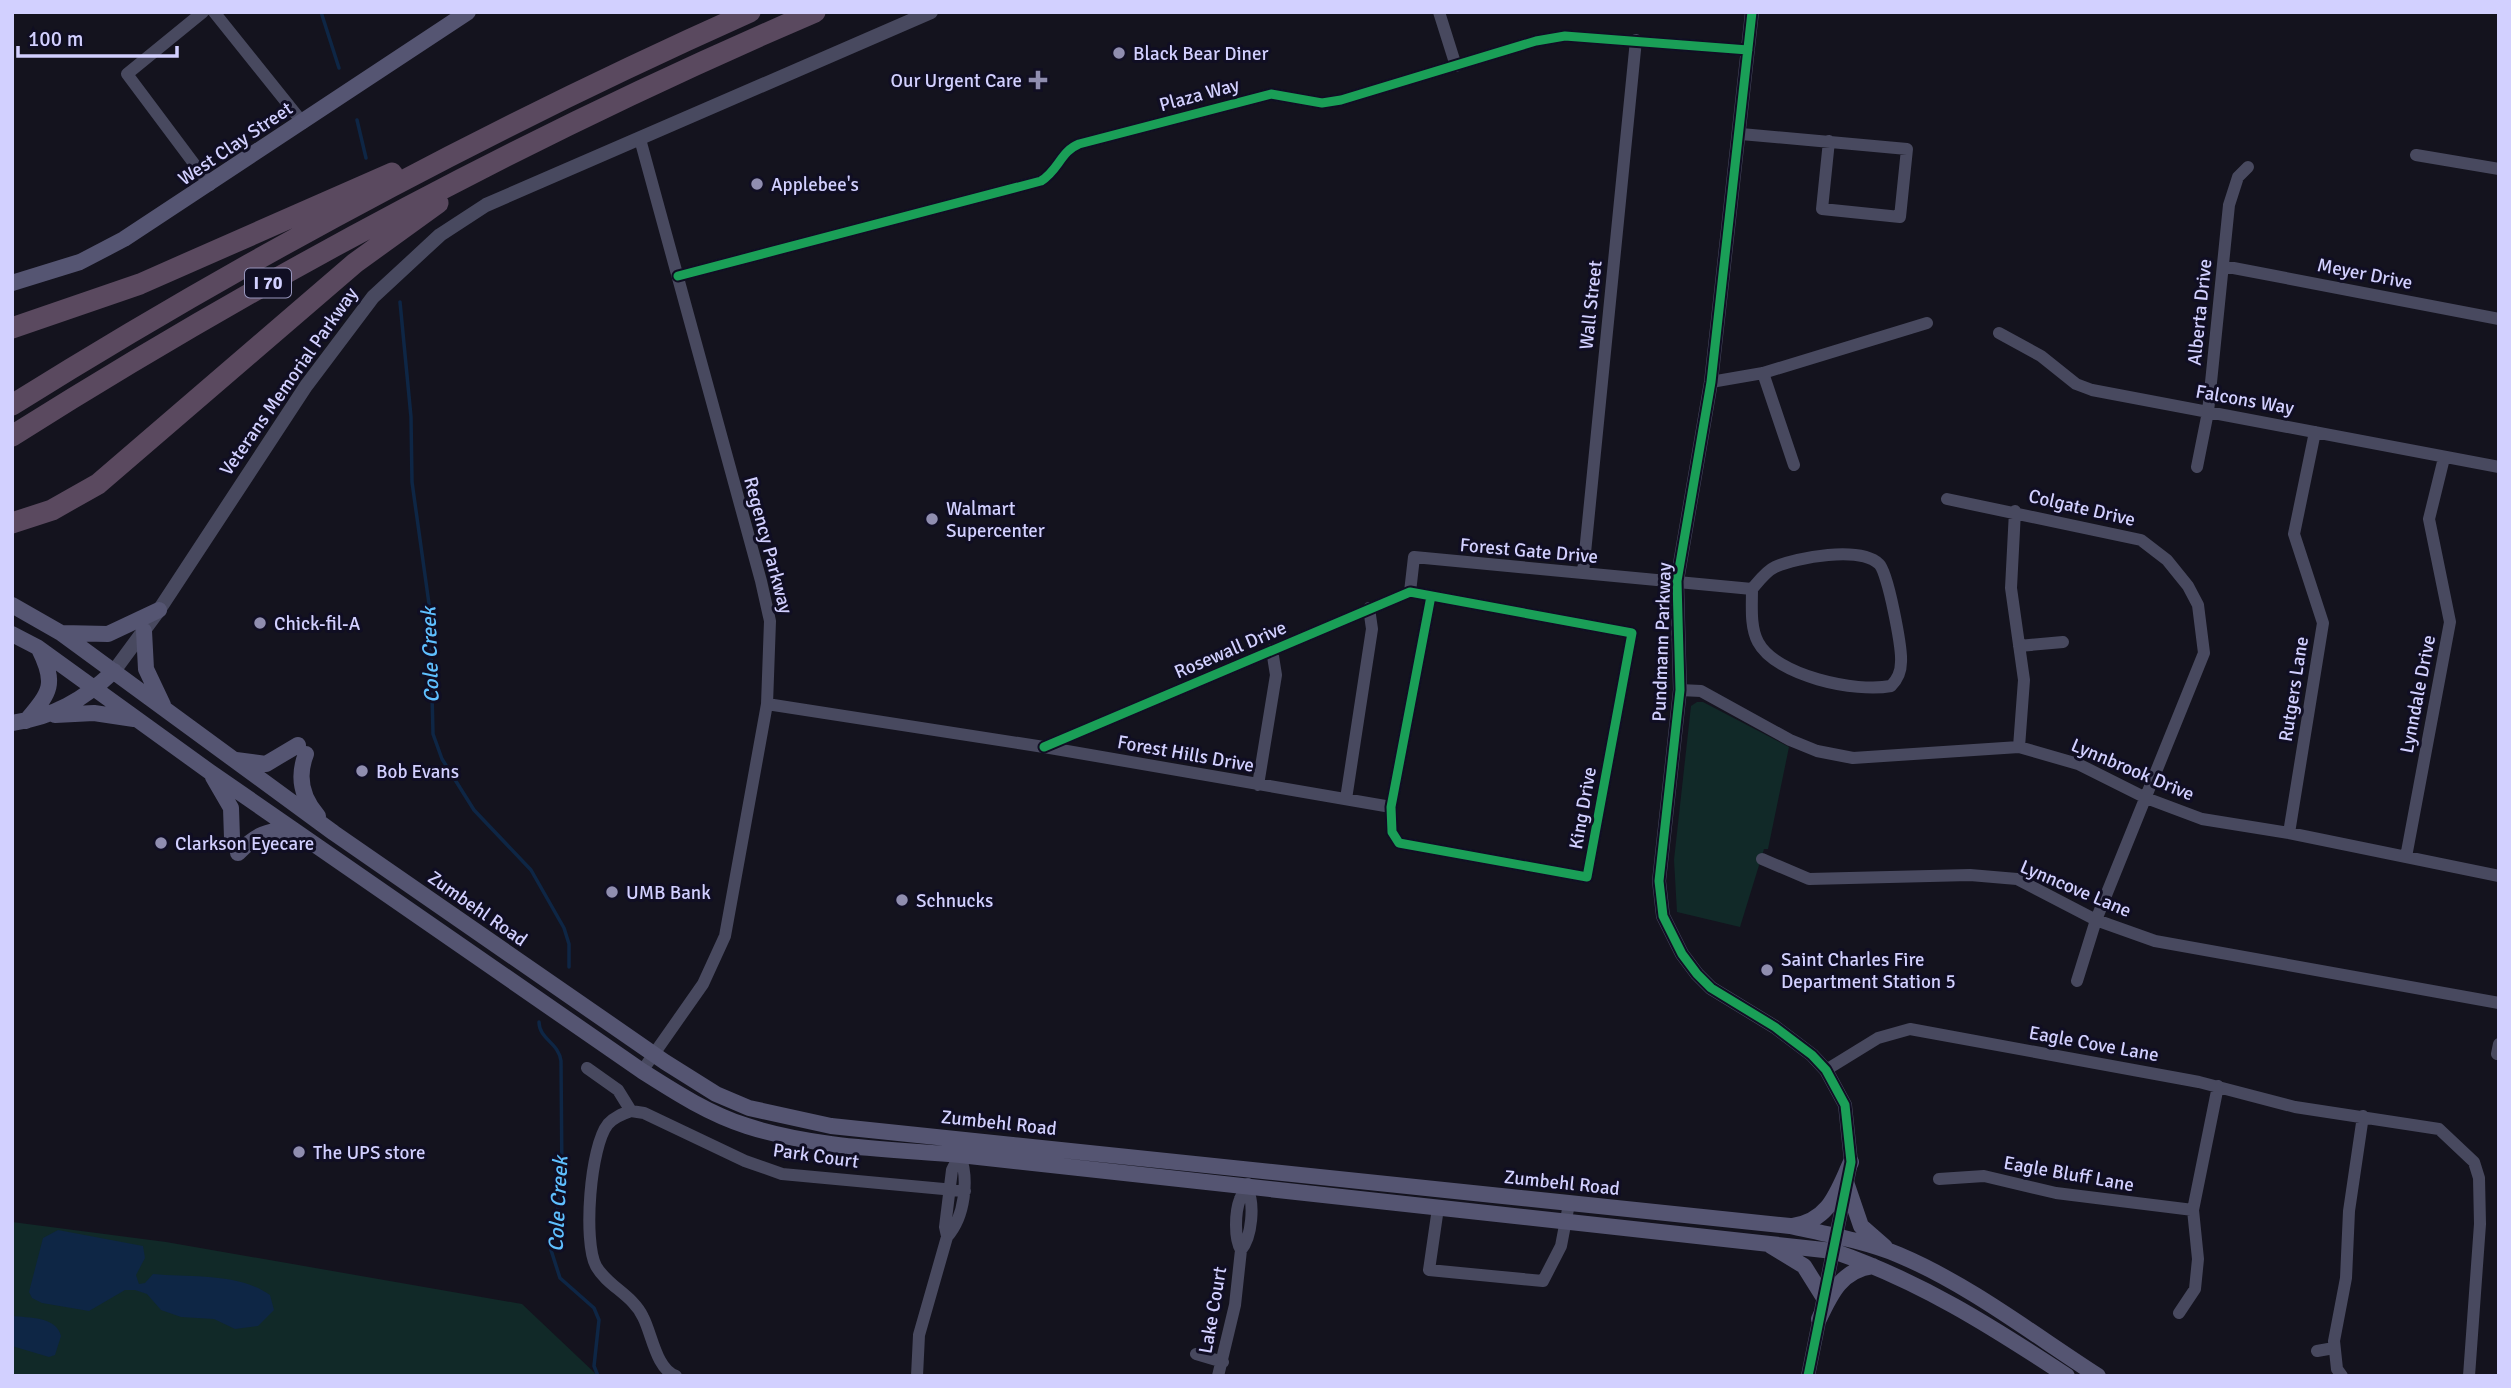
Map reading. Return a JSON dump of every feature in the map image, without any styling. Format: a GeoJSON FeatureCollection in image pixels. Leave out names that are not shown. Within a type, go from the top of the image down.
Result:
{"type":"FeatureCollection","features":[{"type":"Feature","properties":{"kind":"highway","name":"I 70"},"geometry":{"type":"LineString","coordinates":[[12,405],[208,286],[457,152],[598,82],[750,12]]}},
{"type":"Feature","properties":{"kind":"highway","name":"I 70"},"geometry":{"type":"LineString","coordinates":[[12,436],[233,302],[407,206],[531,143],[815,12]]}},
{"type":"Feature","properties":{"kind":"highway"},"geometry":{"type":"LineString","coordinates":[[12,523],[52,510],[98,484],[391,234],[531,143]]}},
{"type":"Feature","properties":{"kind":"highway"},"geometry":{"type":"LineString","coordinates":[[12,328],[140,284],[375,179],[457,152]]}},
{"type":"Feature","properties":{"kind":"main road","name":"West Clay Street"},"geometry":{"type":"LineString","coordinates":[[12,283],[80,262],[136,232],[468,12]]}},
{"type":"Feature","properties":{"kind":"main road","name":"Zumbehl Road"},"geometry":{"type":"LineString","coordinates":[[12,605],[61,633],[334,833],[653,1055],[716,1094],[783,1118],[1247,1189],[1763,1241],[1835,1243],[1899,1255],[1956,1285],[2098,1376]]}},
{"type":"Feature","properties":{"kind":"main road"},"geometry":{"type":"LineString","coordinates":[[61,633],[108,634],[159,610]]}},
{"type":"Feature","properties":{"kind":"main road"},"geometry":{"type":"LineString","coordinates":[[144,631],[146,669],[164,707]]}},
{"type":"Feature","properties":{"kind":"main road","name":"Zumbehl Road"},"geometry":{"type":"LineString","coordinates":[[12,634],[37,647],[210,772],[642,1071],[680,1095],[746,1126],[831,1145],[961,1147],[1250,1171],[1790,1226],[1835,1243],[1947,1300],[2067,1376]]}},
{"type":"Feature","properties":{"kind":"main road"},"geometry":{"type":"LineString","coordinates":[[19,722],[50,688],[49,669],[37,647]]}},
{"type":"Feature","properties":{"kind":"main road","name":"Veterans Memorial Parkway"},"geometry":{"type":"LineString","coordinates":[[19,722],[53,715],[95,689],[114,671]]}},
{"type":"Feature","properties":{"kind":"main road"},"geometry":{"type":"LineString","coordinates":[[53,715],[94,713],[138,720]]}},
{"type":"Feature","properties":{"kind":"main road"},"geometry":{"type":"LineString","coordinates":[[232,759],[266,764],[302,749],[303,793],[308,805],[334,833]]}},
{"type":"Feature","properties":{"kind":"main road"},"geometry":{"type":"LineString","coordinates":[[210,772],[231,808],[235,845],[268,830],[292,831],[302,835]]}},
{"type":"Feature","properties":{"kind":"main road"},"geometry":{"type":"LineString","coordinates":[[498,969],[508,955]]}},
{"type":"Feature","properties":{"kind":"main road"},"geometry":{"type":"LineString","coordinates":[[1790,1226],[1804,1224],[1826,1213],[1851,1162]]}},
{"type":"Feature","properties":{"kind":"main road"},"geometry":{"type":"LineString","coordinates":[[1846,1182],[1861,1226],[1875,1240],[1899,1255]]}},
{"type":"Feature","properties":{"kind":"main road"},"geometry":{"type":"LineString","coordinates":[[1763,1241],[1804,1266],[1824,1298]]}},
{"type":"Feature","properties":{"kind":"main road"},"geometry":{"type":"LineString","coordinates":[[1819,1320],[1843,1278],[1861,1267],[1875,1265]]}},
{"type":"Feature","properties":{"kind":"street"},"geometry":{"type":"LineString","coordinates":[[203,12],[127,74],[210,185]]}},
{"type":"Feature","properties":{"kind":"street"},"geometry":{"type":"LineString","coordinates":[[214,12],[303,123]]}},
{"type":"Feature","properties":{"kind":"street","name":"Veterans Memorial Parkway"},"geometry":{"type":"LineString","coordinates":[[114,671],[159,610],[300,394],[373,296],[440,235],[486,205],[931,12]]}},
{"type":"Feature","properties":{"kind":"street"},"geometry":{"type":"LineString","coordinates":[[1439,12],[1456,66]]}},
{"type":"Feature","properties":{"kind":"street","name":"Pundmann Parkway"},"geometry":{"type":"LineString","coordinates":[[1752,12],[1741,135],[1711,382],[1677,580],[1679,690],[1659,881],[1663,916],[1682,954],[1711,988],[1798,1043],[1826,1070],[1844,1105],[1851,1162],[1808,1376]]}},
{"type":"Feature","properties":{"kind":"street","name":"Plaza Way"},"geometry":{"type":"LineString","coordinates":[[678,276],[1041,181],[1055,169],[1066,152],[1079,144],[1271,94],[1331,102],[1536,41],[1565,36],[1748,50]]}},
{"type":"Feature","properties":{"kind":"street","name":"Wall Street"},"geometry":{"type":"LineString","coordinates":[[1583,573],[1636,40]]}},
{"type":"Feature","properties":{"kind":"street"},"geometry":{"type":"LineString","coordinates":[[1741,135],[1829,141],[1907,149],[1900,217],[1822,209],[1829,141]]}},
{"type":"Feature","properties":{"kind":"street","name":"Regency Parkway"},"geometry":{"type":"LineString","coordinates":[[640,139],[770,621],[768,704],[725,936],[703,984],[642,1071]]}},
{"type":"Feature","properties":{"kind":"street"},"geometry":{"type":"LineString","coordinates":[[2416,155],[2499,169]]}},
{"type":"Feature","properties":{"kind":"street","name":"Alberta Drive"},"geometry":{"type":"LineString","coordinates":[[2197,467],[2207,412],[2229,205],[2238,177],[2249,167]]}},
{"type":"Feature","properties":{"kind":"street","name":"Meyer Drive"},"geometry":{"type":"LineString","coordinates":[[2223,266],[2499,318]]}},
{"type":"Feature","properties":{"kind":"street"},"geometry":{"type":"LineString","coordinates":[[1711,382],[1763,373],[1927,323]]}},
{"type":"Feature","properties":{"kind":"street","name":"Falcons Way"},"geometry":{"type":"LineString","coordinates":[[1999,333],[2041,356],[2083,387],[2499,467]]}},
{"type":"Feature","properties":{"kind":"street"},"geometry":{"type":"LineString","coordinates":[[1763,373],[1794,466]]}},
{"type":"Feature","properties":{"kind":"street","name":"Rutgers Lane"},"geometry":{"type":"LineString","coordinates":[[2289,833],[2323,622],[2294,534],[2315,432]]}},
{"type":"Feature","properties":{"kind":"street","name":"Lynndale Drive"},"geometry":{"type":"LineString","coordinates":[[2406,857],[2450,622],[2429,519],[2444,458]]}},
{"type":"Feature","properties":{"kind":"street","name":"Colgate Drive"},"geometry":{"type":"LineString","coordinates":[[1947,499],[2015,511],[2141,540],[2167,560],[2198,605],[2204,653],[2096,920],[2077,981]]}},
{"type":"Feature","properties":{"kind":"street"},"geometry":{"type":"LineString","coordinates":[[2015,511],[2011,588],[2024,680],[2019,747]]}},
{"type":"Feature","properties":{"kind":"street"},"geometry":{"type":"LineString","coordinates":[[1857,553],[1870,557],[1881,566],[1901,650],[1898,679],[1891,686],[1860,688],[1823,683],[1788,666],[1758,643],[1753,622],[1752,589],[1773,568],[1837,555],[1857,553]]}},
{"type":"Feature","properties":{"kind":"street","name":"Forest Gate Drive"},"geometry":{"type":"LineString","coordinates":[[1410,592],[1414,557],[1752,589]]}},
{"type":"Feature","properties":{"kind":"street"},"geometry":{"type":"LineString","coordinates":[[1410,592],[1431,596]]}},
{"type":"Feature","properties":{"kind":"street","name":"Rosewall Drive"},"geometry":{"type":"LineString","coordinates":[[1044,747],[1410,592]]}},
{"type":"Feature","properties":{"kind":"street","name":"King Drive"},"geometry":{"type":"LineString","coordinates":[[1431,596],[1632,633],[1587,877],[1399,843],[1392,832],[1391,807],[1431,596]]}},
{"type":"Feature","properties":{"kind":"street"},"geometry":{"type":"LineString","coordinates":[[1346,799],[1372,629],[1369,608]]}},
{"type":"Feature","properties":{"kind":"street"},"geometry":{"type":"LineString","coordinates":[[2019,646],[2063,642]]}},
{"type":"Feature","properties":{"kind":"street"},"geometry":{"type":"LineString","coordinates":[[1258,785],[1276,675],[1272,650]]}},
{"type":"Feature","properties":{"kind":"street","name":"Lynnbrook Drive"},"geometry":{"type":"LineString","coordinates":[[1679,690],[1701,691],[1790,740],[1817,751],[1853,758],[2019,747],[2078,764],[2146,797],[2202,819],[2289,833],[2499,876]]}},
{"type":"Feature","properties":{"kind":"street","name":"Forest Hills Drive"},"geometry":{"type":"LineString","coordinates":[[768,704],[1044,747],[1391,807]]}},
{"type":"Feature","properties":{"kind":"street","name":"Lynncove Lane"},"geometry":{"type":"LineString","coordinates":[[1762,859],[1809,878],[1970,875],[2017,880],[2096,920],[2155,941],[2499,1003]]}},
{"type":"Feature","properties":{"kind":"street","name":"Eagle Cove Lane"},"geometry":{"type":"LineString","coordinates":[[1826,1070],[1878,1038],[1910,1029],[2218,1086],[2295,1107],[2438,1129],[2474,1162],[2479,1178],[2480,1224],[2469,1376]]}},
{"type":"Feature","properties":{"kind":"street"},"geometry":{"type":"LineString","coordinates":[[587,1068],[618,1090],[631,1111],[617,1116],[608,1124],[596,1154],[589,1247],[601,1275],[642,1314],[663,1366],[676,1376]]}},
{"type":"Feature","properties":{"kind":"street"},"geometry":{"type":"LineString","coordinates":[[2179,1313],[2195,1289],[2198,1259],[2193,1210],[2218,1086]]}},
{"type":"Feature","properties":{"kind":"street","name":"Park Court"},"geometry":{"type":"LineString","coordinates":[[631,1111],[644,1113],[746,1161],[782,1174],[965,1191]]}},
{"type":"Feature","properties":{"kind":"street"},"geometry":{"type":"LineString","coordinates":[[2342,1376],[2337,1369],[2334,1329],[2346,1279],[2349,1212],[2363,1116]]}},
{"type":"Feature","properties":{"kind":"street"},"geometry":{"type":"LineString","coordinates":[[917,1376],[919,1335],[947,1237],[952,1170],[961,1147]]}},
{"type":"Feature","properties":{"kind":"street"},"geometry":{"type":"LineString","coordinates":[[947,1237],[953,1231],[965,1191],[966,1171],[961,1147]]}},
{"type":"Feature","properties":{"kind":"street","name":"Lake Court"},"geometry":{"type":"LineString","coordinates":[[1218,1376],[1223,1362],[1241,1250],[1237,1244],[1240,1199],[1247,1189],[1250,1171]]}},
{"type":"Feature","properties":{"kind":"street","name":"Eagle Bluff Lane"},"geometry":{"type":"LineString","coordinates":[[1938,1179],[1984,1176],[2056,1193],[2193,1210]]}},
{"type":"Feature","properties":{"kind":"street"},"geometry":{"type":"LineString","coordinates":[[1438,1208],[1429,1269],[1543,1281],[1562,1246],[1569,1204]]}},
{"type":"Feature","properties":{"kind":"street"},"geometry":{"type":"LineString","coordinates":[[2317,1351],[2334,1348]]}},
{"type":"Feature","properties":{"kind":"street"},"geometry":{"type":"LineString","coordinates":[[1196,1354],[1223,1362]]}},
{"type":"Feature","properties":{"kind":"green space"},"geometry":{"type":"Polygon","coordinates":[[[1703,702],[1789,747],[1768,849],[1764,849],[1740,927],[1677,912],[1674,860],[1691,706],[1703,702]]]}},
{"type":"Feature","properties":{"kind":"green space"},"geometry":{"type":"Polygon","coordinates":[[[12,1222],[166,1242],[522,1304],[598,1376],[12,1376],[12,1222]]]}},
{"type":"Feature","properties":{"kind":"water"},"geometry":{"type":"Polygon","coordinates":[[[58,1230],[143,1246],[145,1258],[136,1275],[139,1284],[145,1283],[153,1274],[228,1279],[270,1295],[274,1310],[258,1326],[235,1329],[214,1319],[181,1317],[161,1310],[147,1294],[135,1290],[125,1290],[89,1311],[42,1303],[32,1298],[29,1292],[43,1238],[58,1230]]]}},
{"type":"Feature","properties":{"kind":"water"},"geometry":{"type":"Polygon","coordinates":[[[12,1316],[41,1319],[54,1325],[61,1336],[55,1355],[49,1357],[12,1346],[12,1316]]]}},
{"type":"Feature","properties":{"kind":"waterway","name":"Cole Creek"},"geometry":{"type":"LineString","coordinates":[[321,12],[339,68]]}},
{"type":"Feature","properties":{"kind":"waterway","name":"Cole Creek"},"geometry":{"type":"LineString","coordinates":[[357,120],[366,158]]}},
{"type":"Feature","properties":{"kind":"waterway","name":"Cole Creek"},"geometry":{"type":"LineString","coordinates":[[400,302],[411,417],[412,482],[430,611],[433,734],[442,759],[474,810],[531,870],[564,928],[569,944],[569,967]]}},
{"type":"Feature","properties":{"kind":"waterway","name":"Cole Creek"},"geometry":{"type":"LineString","coordinates":[[539,1022],[542,1033],[557,1050],[561,1061],[562,1181],[551,1250],[560,1278],[594,1308],[599,1320],[594,1366],[598,1376]]}},
{"type":"Feature","properties":{"kind":"cycle path"},"geometry":{"type":"LineString","coordinates":[[1752,12],[1711,382],[1677,581],[1680,690],[1659,881],[1663,916],[1682,954],[1697,974],[1711,988],[1775,1027],[1812,1055],[1826,1070],[1845,1105],[1851,1162],[1808,1376]]}},
{"type":"Feature","properties":{"kind":"cycle path"},"geometry":{"type":"LineString","coordinates":[[678,276],[1041,181],[1052,172],[1068,151],[1079,144],[1271,94],[1322,103],[1341,100],[1536,41],[1565,36],[1748,50]]}},
{"type":"Feature","properties":{"kind":"cycle path"},"geometry":{"type":"LineString","coordinates":[[1044,747],[1410,592],[1632,633],[1587,877],[1399,843],[1392,832],[1391,807],[1431,596]]}},
{"type":"Feature","properties":{"kind":"place","name":"Black Bear Diner"},"geometry":{"type":"Point","coordinates":[1119,53]}},
{"type":"Feature","properties":{"kind":"place","name":"Our Urgent Care"},"geometry":{"type":"Point","coordinates":[1038,80]}},
{"type":"Feature","properties":{"kind":"place","name":"Applebee's"},"geometry":{"type":"Point","coordinates":[757,184]}},
{"type":"Feature","properties":{"kind":"place","name":"Walmart Supercenter"},"geometry":{"type":"Point","coordinates":[932,519]}},
{"type":"Feature","properties":{"kind":"place","name":"Chick-fil-A"},"geometry":{"type":"Point","coordinates":[260,623]}},
{"type":"Feature","properties":{"kind":"place","name":"Bob Evans"},"geometry":{"type":"Point","coordinates":[362,771]}},
{"type":"Feature","properties":{"kind":"place","name":"Clarkson Eyecare"},"geometry":{"type":"Point","coordinates":[161,843]}},
{"type":"Feature","properties":{"kind":"place","name":"UMB Bank"},"geometry":{"type":"Point","coordinates":[612,892]}},
{"type":"Feature","properties":{"kind":"place","name":"Schnucks"},"geometry":{"type":"Point","coordinates":[902,900]}},
{"type":"Feature","properties":{"kind":"place","name":"Saint Charles Fire Department Station 5"},"geometry":{"type":"Point","coordinates":[1767,970]}},
{"type":"Feature","properties":{"kind":"place","name":"The UPS store"},"geometry":{"type":"Point","coordinates":[299,1152]}}]}
